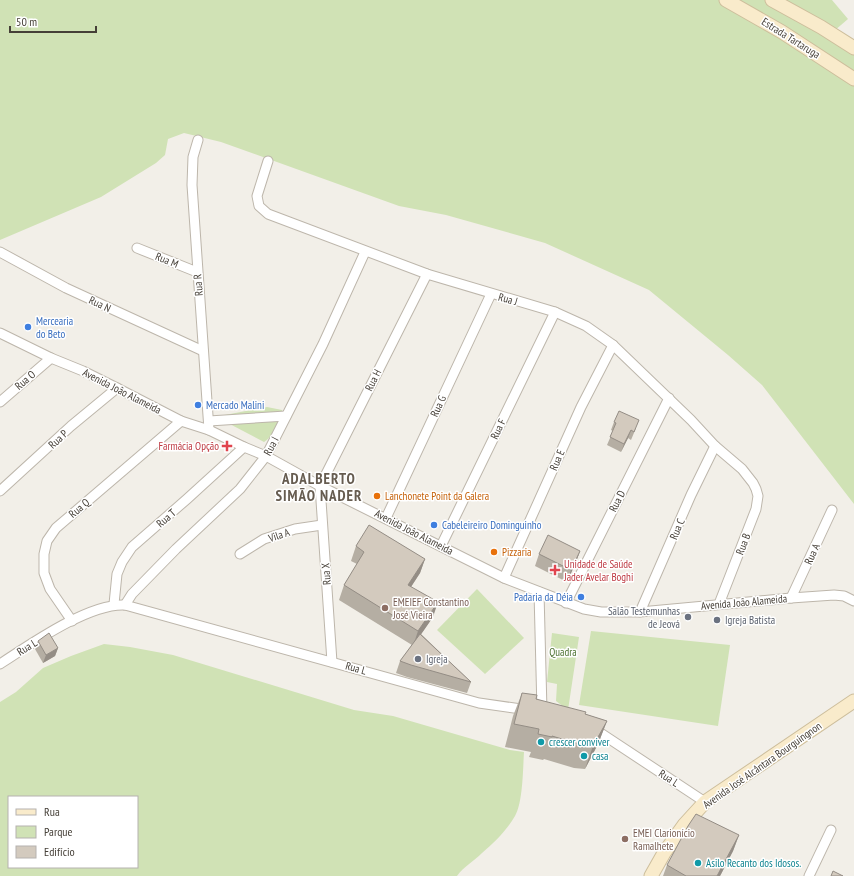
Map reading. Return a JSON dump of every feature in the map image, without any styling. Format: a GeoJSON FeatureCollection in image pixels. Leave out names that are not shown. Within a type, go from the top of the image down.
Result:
{"type":"FeatureCollection","features":[{"type":"Feature","properties":{"kind":"street","name":"Estrada Tartaruga"},"geometry":{"type":"LineString","coordinates":[[726,0],[782,32],[854,79]]}},
{"type":"Feature","properties":{"kind":"street","name":"Estrada Tartaruga"},"geometry":{"type":"LineString","coordinates":[[772,0],[821,27],[854,48]]}},
{"type":"Feature","properties":{"kind":"street","name":"Rua R"},"geometry":{"type":"LineString","coordinates":[[198,140],[193,156],[192,172],[197,272],[209,426]]}},
{"type":"Feature","properties":{"kind":"street","name":"Rua J"},"geometry":{"type":"LineString","coordinates":[[268,161],[257,196],[257,200],[262,210],[268,214],[365,252],[427,274],[555,312],[586,326],[613,345],[669,398],[715,446],[742,470],[753,483]]}},
{"type":"Feature","properties":{"kind":"street","name":"Rua M"},"geometry":{"type":"LineString","coordinates":[[137,248],[197,272]]}},
{"type":"Feature","properties":{"kind":"street","name":"Rua N"},"geometry":{"type":"LineString","coordinates":[[0,252],[66,288],[203,351]]}},
{"type":"Feature","properties":{"kind":"street","name":"Rua I"},"geometry":{"type":"LineString","coordinates":[[125,605],[132,594],[176,549],[240,489],[266,456],[323,344],[365,252]]}},
{"type":"Feature","properties":{"kind":"street","name":"Rua H"},"geometry":{"type":"LineString","coordinates":[[320,486],[427,274]]}},
{"type":"Feature","properties":{"kind":"street","name":"Rua G"},"geometry":{"type":"LineString","coordinates":[[386,518],[491,294]]}},
{"type":"Feature","properties":{"kind":"street","name":"Rua F"},"geometry":{"type":"LineString","coordinates":[[441,546],[555,312]]}},
{"type":"Feature","properties":{"kind":"street","name":"Avenida João Alameida"},"geometry":{"type":"LineString","coordinates":[[0,333],[51,358],[83,371],[182,421],[209,426],[244,447],[266,456],[320,486],[504,578],[584,609],[601,612],[640,612],[837,595],[844,596],[854,601]]}},
{"type":"Feature","properties":{"kind":"street","name":"Rua E"},"geometry":{"type":"LineString","coordinates":[[504,578],[581,407],[613,345]]}},
{"type":"Feature","properties":{"kind":"street","name":"Rua O"},"geometry":{"type":"LineString","coordinates":[[0,402],[51,358]]}},
{"type":"Feature","properties":{"kind":"street","name":"Rua P"},"geometry":{"type":"LineString","coordinates":[[0,491],[71,426],[117,388]]}},
{"type":"Feature","properties":{"kind":"street","name":"Rua D"},"geometry":{"type":"LineString","coordinates":[[566,603],[669,398]]}},
{"type":"Feature","properties":{"kind":"street"},"geometry":{"type":"LineString","coordinates":[[209,426],[286,416]]}},
{"type":"Feature","properties":{"kind":"street","name":"Rua Q"},"geometry":{"type":"LineString","coordinates":[[72,621],[50,589],[44,573],[44,554],[49,536],[56,528],[182,421]]}},
{"type":"Feature","properties":{"kind":"street","name":"Rua C"},"geometry":{"type":"LineString","coordinates":[[640,612],[691,495],[715,446]]}},
{"type":"Feature","properties":{"kind":"street","name":"Rua T"},"geometry":{"type":"LineString","coordinates":[[114,604],[117,574],[122,562],[132,547],[244,447]]}},
{"type":"Feature","properties":{"kind":"street","name":"Rua B"},"geometry":{"type":"LineString","coordinates":[[719,604],[756,509],[758,496],[753,483]]}},
{"type":"Feature","properties":{"kind":"street","name":"Rua X"},"geometry":{"type":"LineString","coordinates":[[320,486],[332,662]]}},
{"type":"Feature","properties":{"kind":"street","name":"Rua A"},"geometry":{"type":"LineString","coordinates":[[791,598],[832,510]]}},
{"type":"Feature","properties":{"kind":"street","name":"Vila A"},"geometry":{"type":"LineString","coordinates":[[240,554],[264,539],[295,530],[322,525]]}},
{"type":"Feature","properties":{"kind":"street","name":"Rua L"},"geometry":{"type":"LineString","coordinates":[[0,664],[72,621],[114,604],[125,605],[211,630],[480,703],[546,712],[539,592]]}},
{"type":"Feature","properties":{"kind":"street","name":"Avenida José Alcântara Bourguingnon"},"geometry":{"type":"LineString","coordinates":[[651,876],[668,847],[684,825],[706,802],[854,701]]}},
{"type":"Feature","properties":{"kind":"street","name":"Rua L"},"geometry":{"type":"LineString","coordinates":[[582,722],[706,802]]}},
{"type":"Feature","properties":{"kind":"street"},"geometry":{"type":"LineString","coordinates":[[809,876],[831,830]]}},
{"type":"Feature","properties":{"kind":"green space"},"geometry":{"type":"Polygon","coordinates":[[[0,0],[832,0],[848,19],[834,31],[854,44],[854,504],[762,385],[649,290],[545,243],[446,215],[399,206],[221,142],[184,133],[168,139],[165,155],[156,163],[101,197],[0,240],[0,0]]]}},
{"type":"Feature","properties":{"kind":"green space"},"geometry":{"type":"Polygon","coordinates":[[[267,407],[282,410],[282,414],[276,428],[264,442],[224,421],[225,415],[267,407]]]}},
{"type":"Feature","properties":{"kind":"green space"},"geometry":{"type":"Polygon","coordinates":[[[477,589],[524,638],[485,674],[437,630],[477,589]]]}},
{"type":"Feature","properties":{"kind":"green space"},"geometry":{"type":"Polygon","coordinates":[[[591,631],[730,645],[718,726],[579,705],[591,631]]]}},
{"type":"Feature","properties":{"kind":"green space","name":"Quadra"},"geometry":{"type":"Polygon","coordinates":[[[552,633],[579,637],[568,710],[556,701],[557,684],[547,682],[552,633]]]}},
{"type":"Feature","properties":{"kind":"green space"},"geometry":{"type":"Polygon","coordinates":[[[104,644],[130,647],[173,655],[354,710],[393,716],[510,750],[524,752],[522,785],[518,810],[512,821],[500,836],[457,876],[0,876],[0,702],[16,692],[43,668],[104,644]]]}},
{"type":"Feature","properties":{"kind":"building"},"geometry":{"type":"Polygon","coordinates":[[[619,411],[639,420],[634,432],[631,430],[624,444],[610,437],[619,411]]]}},
{"type":"Feature","properties":{"kind":"building"},"geometry":{"type":"Polygon","coordinates":[[[369,525],[425,559],[408,585],[438,602],[418,631],[344,585],[364,552],[356,546],[369,525]]]}},
{"type":"Feature","properties":{"kind":"building"},"geometry":{"type":"Polygon","coordinates":[[[548,535],[580,551],[571,570],[539,554],[548,535]]]}},
{"type":"Feature","properties":{"kind":"building"},"geometry":{"type":"Polygon","coordinates":[[[49,633],[58,648],[46,655],[38,641],[49,633]]]}},
{"type":"Feature","properties":{"kind":"building"},"geometry":{"type":"Polygon","coordinates":[[[420,634],[471,682],[400,661],[420,634]]]}},
{"type":"Feature","properties":{"kind":"building"},"geometry":{"type":"Polygon","coordinates":[[[522,693],[537,695],[536,699],[586,712],[585,714],[607,721],[593,746],[582,745],[552,736],[538,734],[539,729],[514,724],[522,693]]]}},
{"type":"Feature","properties":{"kind":"building","name":"Asilo Recanto dos Idosos."},"geometry":{"type":"Polygon","coordinates":[[[696,814],[739,835],[717,876],[686,876],[667,865],[696,814]]]}},
{"type":"Feature","properties":{"kind":"building"},"geometry":{"type":"Polygon","coordinates":[[[833,871],[843,876],[831,876],[833,871]]]}},
{"type":"Feature","properties":{"kind":"place","name":"Mercearia do Beto"},"geometry":{"type":"Point","coordinates":[28,327]}},
{"type":"Feature","properties":{"kind":"place","name":"Mercado Malini"},"geometry":{"type":"Point","coordinates":[198,405]}},
{"type":"Feature","properties":{"kind":"place","name":"Farmácia Opção"},"geometry":{"type":"Point","coordinates":[227,446]}},
{"type":"Feature","properties":{"kind":"place","name":"Lanchonete Point da Galera"},"geometry":{"type":"Point","coordinates":[377,496]}},
{"type":"Feature","properties":{"kind":"place","name":"Cabeleireiro Dominguinho"},"geometry":{"type":"Point","coordinates":[434,525]}},
{"type":"Feature","properties":{"kind":"place","name":"Pizzaria"},"geometry":{"type":"Point","coordinates":[494,552]}},
{"type":"Feature","properties":{"kind":"place","name":"Unidade de Saúde Jader Avelar Boghi"},"geometry":{"type":"Point","coordinates":[555,570]}},
{"type":"Feature","properties":{"kind":"place","name":"Padaria da Déia"},"geometry":{"type":"Point","coordinates":[581,597]}},
{"type":"Feature","properties":{"kind":"place","name":"EMEIEF Constantino José Vieira"},"geometry":{"type":"Point","coordinates":[385,608]}},
{"type":"Feature","properties":{"kind":"place","name":"Salão Testemunhas de Jeová"},"geometry":{"type":"Point","coordinates":[688,617]}},
{"type":"Feature","properties":{"kind":"place","name":"Igreja Batista"},"geometry":{"type":"Point","coordinates":[717,620]}},
{"type":"Feature","properties":{"kind":"place","name":"Igreja"},"geometry":{"type":"Point","coordinates":[418,659]}},
{"type":"Feature","properties":{"kind":"place","name":"crescer conviver"},"geometry":{"type":"Point","coordinates":[541,742]}},
{"type":"Feature","properties":{"kind":"place","name":"casa"},"geometry":{"type":"Point","coordinates":[584,756]}},
{"type":"Feature","properties":{"kind":"place","name":"EMEI Clarionício Ramalhete"},"geometry":{"type":"Point","coordinates":[625,839]}},
{"type":"Feature","properties":{"kind":"place","name":"Asilo Recanto dos Idosos."},"geometry":{"type":"Point","coordinates":[698,863]}},
{"type":"Feature","properties":{"kind":"district","name":"ADALBERTO SIMÃO NADER"},"geometry":{"type":"Point","coordinates":[319,486]}}]}
